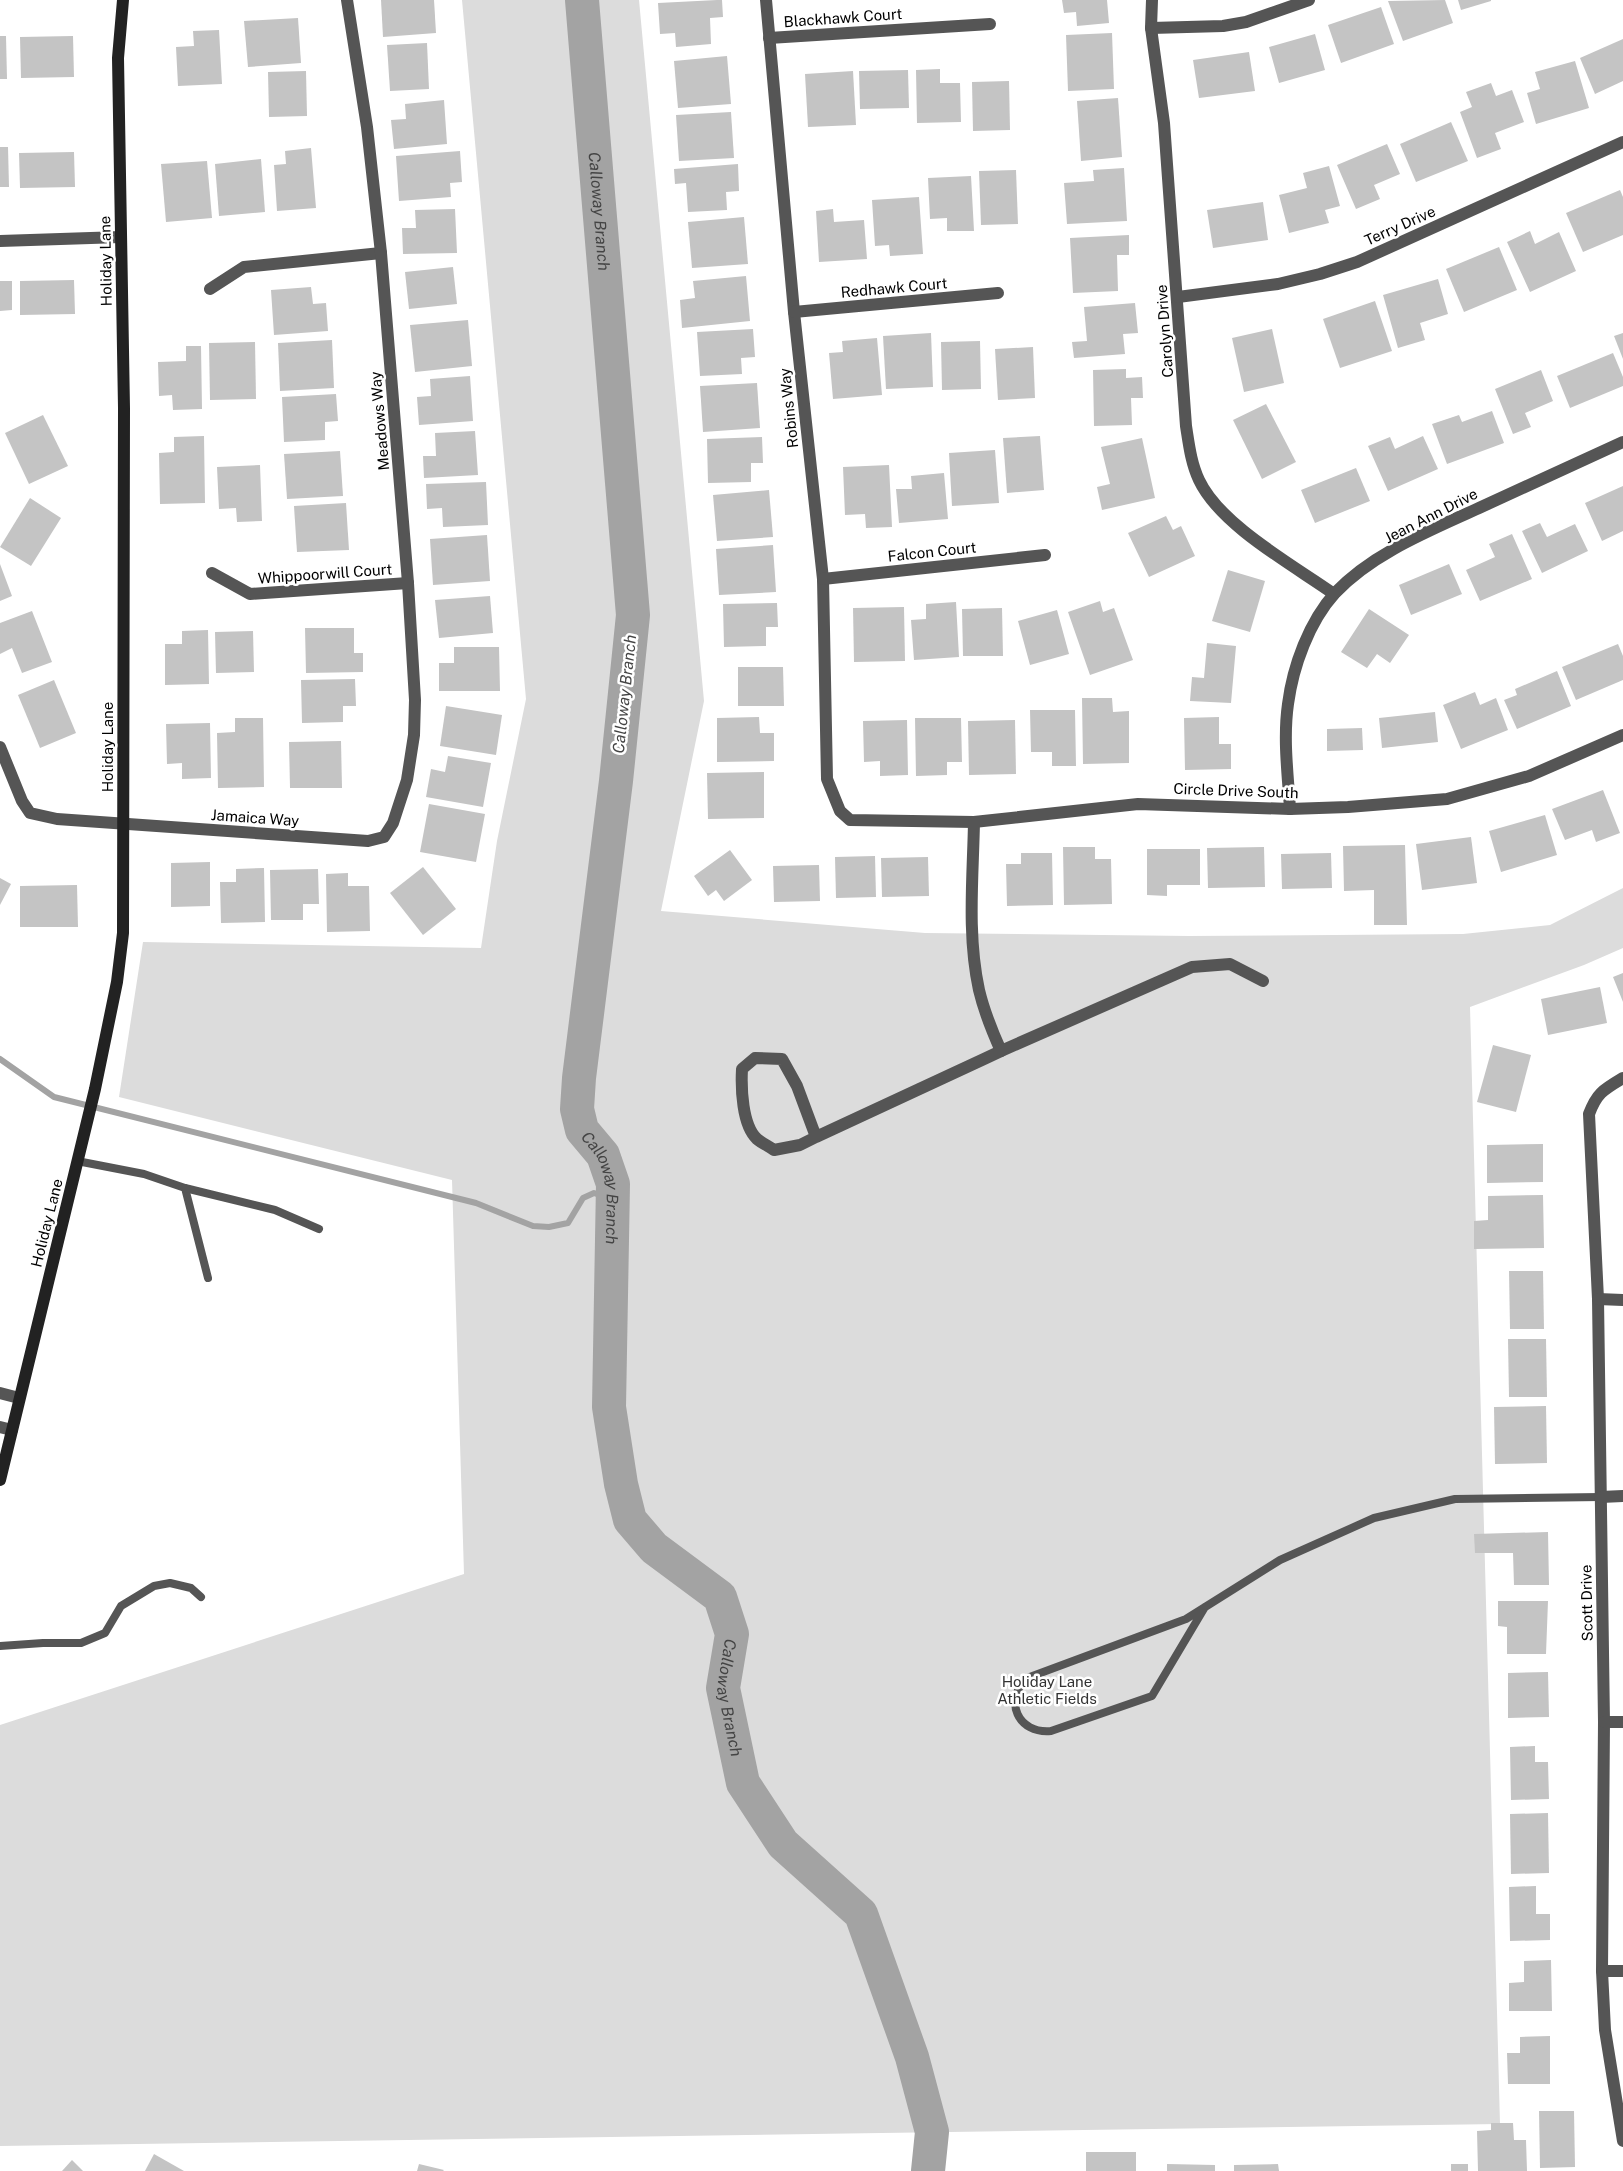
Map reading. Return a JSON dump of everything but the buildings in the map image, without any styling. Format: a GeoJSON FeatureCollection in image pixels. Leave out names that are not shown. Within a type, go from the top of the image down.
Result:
{"type":"FeatureCollection","features":[{"type":"Feature","properties":{"kind":"street","name":"Holiday Lane"},"geometry":{"type":"LineString","coordinates":[[0,1480],[6,1429],[20,1398],[95,1089],[117,982],[123,933],[124,408],[118,58],[123,0]]}},
{"type":"Feature","properties":{"kind":"street","name":"Meadows Way"},"geometry":{"type":"LineString","coordinates":[[347,0],[367,127],[381,253],[408,583],[415,700],[414,735],[406,780],[393,823],[384,837]]}},
{"type":"Feature","properties":{"kind":"street","name":"Robins Way"},"geometry":{"type":"LineString","coordinates":[[766,0],[794,312],[823,579],[827,779],[840,811]]}},
{"type":"Feature","properties":{"kind":"street","name":"Carolyn Drive"},"geometry":{"type":"LineString","coordinates":[[1152,0],[1151,28],[1164,123],[1186,426],[1192,461],[1200,482],[1230,522],[1334,594]]}},
{"type":"Feature","properties":{"kind":"street"},"geometry":{"type":"LineString","coordinates":[[1151,28],[1223,26],[1246,22],[1309,0]]}},
{"type":"Feature","properties":{"kind":"street","name":"Blackhawk Court"},"geometry":{"type":"LineString","coordinates":[[769,38],[990,24]]}},
{"type":"Feature","properties":{"kind":"street","name":"Terry Drive"},"geometry":{"type":"LineString","coordinates":[[1178,297],[1278,284],[1357,262],[1623,142]]}},
{"type":"Feature","properties":{"kind":"street"},"geometry":{"type":"LineString","coordinates":[[0,241],[121,237]]}},
{"type":"Feature","properties":{"kind":"street"},"geometry":{"type":"LineString","coordinates":[[210,289],[244,267],[381,253]]}},
{"type":"Feature","properties":{"kind":"street","name":"Redhawk Court"},"geometry":{"type":"LineString","coordinates":[[794,312],[998,293]]}},
{"type":"Feature","properties":{"kind":"street","name":"Jean Ann Drive"},"geometry":{"type":"LineString","coordinates":[[1290,809],[1286,735],[1292,682],[1316,619],[1334,594],[1358,572],[1415,537],[1623,442]]}},
{"type":"Feature","properties":{"kind":"street","name":"Falcon Court"},"geometry":{"type":"LineString","coordinates":[[823,579],[1045,555]]}},
{"type":"Feature","properties":{"kind":"street","name":"Whippoorwill Court"},"geometry":{"type":"LineString","coordinates":[[212,573],[250,594],[408,583]]}},
{"type":"Feature","properties":{"kind":"street","name":"Circle Drive South"},"geometry":{"type":"LineString","coordinates":[[840,811],[850,820],[974,822],[1138,804],[1290,809],[1447,799],[1530,776],[1623,735]]}},
{"type":"Feature","properties":{"kind":"street","name":"Jamaica Way"},"geometry":{"type":"LineString","coordinates":[[0,747],[22,801],[30,813],[57,819],[368,841],[384,837]]}},
{"type":"Feature","properties":{"kind":"street"},"geometry":{"type":"LineString","coordinates":[[974,822],[972,920],[974,955],[979,990],[987,1018],[1001,1051]]}},
{"type":"Feature","properties":{"kind":"street"},"geometry":{"type":"LineString","coordinates":[[816,1137],[797,1086],[782,1059],[755,1058],[742,1069],[741,1090],[748,1121],[756,1138],[774,1149],[800,1145],[1001,1051],[1192,967],[1230,964],[1263,981]]}},
{"type":"Feature","properties":{"kind":"street","name":"Scott Drive"},"geometry":{"type":"LineString","coordinates":[[1623,1078],[1602,1090],[1595,1098],[1589,1114],[1598,1299],[1604,1722],[1602,1971],[1605,2030],[1623,2141]]}},
{"type":"Feature","properties":{"kind":"street"},"geometry":{"type":"LineString","coordinates":[[1598,1299],[1623,1300]]}},
{"type":"Feature","properties":{"kind":"street"},"geometry":{"type":"LineString","coordinates":[[0,1393],[20,1398]]}},
{"type":"Feature","properties":{"kind":"street"},"geometry":{"type":"LineString","coordinates":[[1601,1497],[1623,1496]]}},
{"type":"Feature","properties":{"kind":"street"},"geometry":{"type":"LineString","coordinates":[[1604,1722],[1623,1722]]}},
{"type":"Feature","properties":{"kind":"street"},"geometry":{"type":"LineString","coordinates":[[1602,1971],[1623,1971]]}},
{"type":"Feature","properties":{"kind":"lane"},"geometry":{"type":"LineString","coordinates":[[77,1161],[144,1174],[184,1188],[275,1210],[319,1229]]}},
{"type":"Feature","properties":{"kind":"lane"},"geometry":{"type":"LineString","coordinates":[[184,1188],[208,1278]]}},
{"type":"Feature","properties":{"kind":"lane"},"geometry":{"type":"LineString","coordinates":[[1205,1607],[1152,1696],[1051,1731],[1044,1732],[1029,1727],[1019,1716],[1015,1700],[1017,1692],[1027,1678],[1186,1619],[1205,1607],[1280,1560],[1374,1518],[1455,1499],[1601,1497]]}},
{"type":"Feature","properties":{"kind":"lane"},"geometry":{"type":"LineString","coordinates":[[0,1646],[81,1643],[105,1634],[121,1606],[154,1586],[170,1583],[191,1588],[201,1597]]}},
{"type":"Feature","properties":{"kind":"green space","name":"Holiday Lane Athletic Fields"},"geometry":{"type":"Polygon","coordinates":[[[462,0],[639,0],[704,701],[661,911],[925,933],[1189,936],[1463,934],[1550,925],[1623,888],[1623,948],[1584,965],[1470,1007],[1500,2124],[0,2146],[0,1725],[464,1574],[452,1180],[119,1097],[143,942],[481,948],[497,841],[526,699],[462,0]]]}},
{"type":"Feature","properties":{"kind":"waterway","name":"Calloway Branch"},"geometry":{"type":"LineString","coordinates":[[582,0],[633,615],[616,781],[577,1109],[582,1130],[603,1155],[613,1184],[609,1407],[621,1484],[630,1520],[654,1548],[720,1597],[732,1634],[723,1688],[743,1783],[783,1844],[861,1914],[912,2057],[932,2132],[928,2171]]}},
{"type":"Feature","properties":{"kind":"waterway"},"geometry":{"type":"LineString","coordinates":[[0,1059],[54,1097],[476,1203],[533,1226],[549,1227],[568,1223],[583,1198],[594,1193],[612,1202]]}}]}
